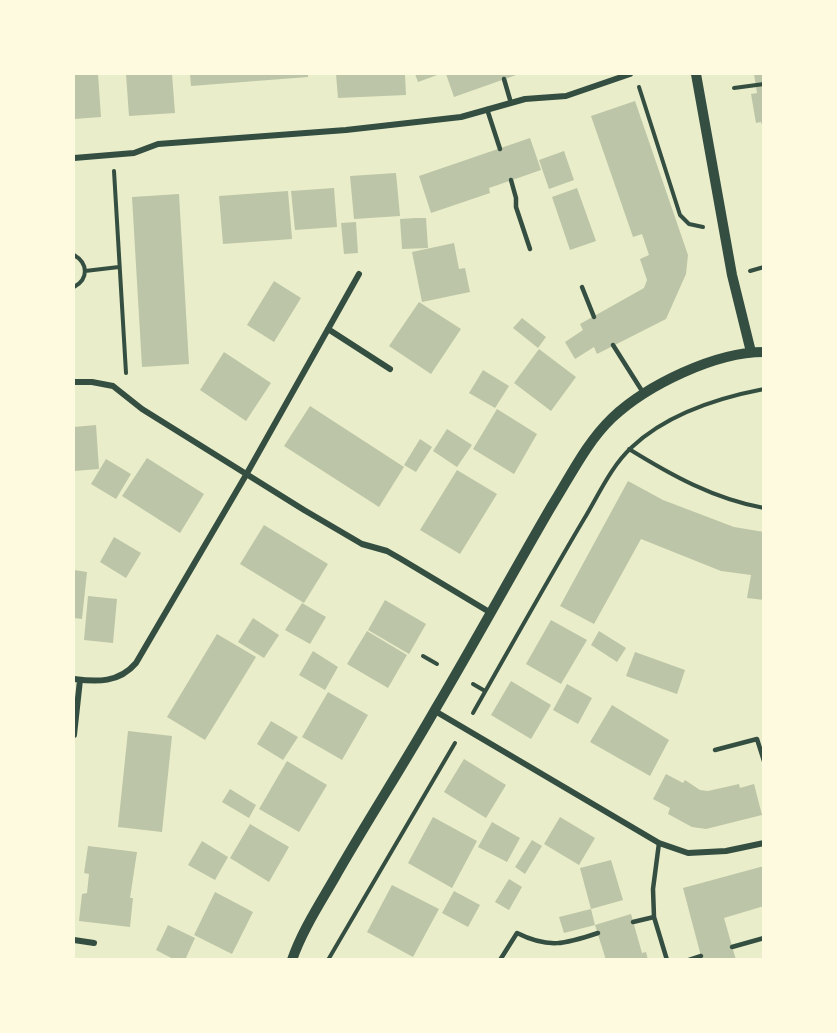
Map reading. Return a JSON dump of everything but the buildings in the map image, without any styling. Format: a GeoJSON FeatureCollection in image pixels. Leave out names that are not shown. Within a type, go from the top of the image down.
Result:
{"type":"FeatureCollection","features":[{"type":"Feature","properties":{"kind":"street"},"geometry":{"type":"LineString","coordinates":[[74,158],[134,153],[158,144],[346,130],[460,117],[525,99],[566,96],[630,74]]}},
{"type":"Feature","properties":{"kind":"street"},"geometry":{"type":"LineString","coordinates":[[696,74],[732,275],[751,352]]}},
{"type":"Feature","properties":{"kind":"street"},"geometry":{"type":"LineString","coordinates":[[74,735],[77,679],[110,680],[130,670],[136,663],[246,475],[359,274]]}},
{"type":"Feature","properties":{"kind":"street"},"geometry":{"type":"LineString","coordinates":[[328,329],[390,369]]}},
{"type":"Feature","properties":{"kind":"street"},"geometry":{"type":"LineString","coordinates":[[292,960],[312,918],[370,815],[435,711],[585,451],[612,418],[644,394],[705,365],[751,352],[764,352]]}},
{"type":"Feature","properties":{"kind":"street"},"geometry":{"type":"LineString","coordinates":[[74,382],[92,382],[113,386],[142,410],[246,475],[362,544],[401,559],[491,613]]}},
{"type":"Feature","properties":{"kind":"street"},"geometry":{"type":"LineString","coordinates":[[435,711],[659,843],[688,853],[726,851],[764,843]]}},
{"type":"Feature","properties":{"kind":"street"},"geometry":{"type":"LineString","coordinates":[[74,940],[94,943]]}},
{"type":"Feature","properties":{"kind":"lane"},"geometry":{"type":"LineString","coordinates":[[504,79],[511,103]]}},
{"type":"Feature","properties":{"kind":"lane"},"geometry":{"type":"LineString","coordinates":[[487,110],[500,148]]}},
{"type":"Feature","properties":{"kind":"lane"},"geometry":{"type":"LineString","coordinates":[[511,180],[516,207],[530,249]]}},
{"type":"Feature","properties":{"kind":"lane"},"geometry":{"type":"LineString","coordinates":[[582,287],[594,317]]}},
{"type":"Feature","properties":{"kind":"lane"},"geometry":{"type":"LineString","coordinates":[[613,345],[644,394]]}},
{"type":"Feature","properties":{"kind":"lane"},"geometry":{"type":"LineString","coordinates":[[715,750],[757,739],[764,761]]}},
{"type":"Feature","properties":{"kind":"lane"},"geometry":{"type":"LineString","coordinates":[[659,843],[653,889],[654,916],[666,960]]}},
{"type":"Feature","properties":{"kind":"lane"},"geometry":{"type":"LineString","coordinates":[[633,922],[654,916]]}},
{"type":"Feature","properties":{"kind":"lane"},"geometry":{"type":"LineString","coordinates":[[500,960],[517,933],[532,941],[549,945],[579,940],[598,933]]}},
{"type":"Feature","properties":{"kind":"lane"},"geometry":{"type":"LineString","coordinates":[[732,947],[764,938]]}},
{"type":"Feature","properties":{"kind":"lane"},"geometry":{"type":"LineString","coordinates":[[689,960],[701,956]]}},
{"type":"Feature","properties":{"kind":"path"},"geometry":{"type":"LineString","coordinates":[[638,84],[680,215],[689,224],[706,228]]}},
{"type":"Feature","properties":{"kind":"path"},"geometry":{"type":"LineString","coordinates":[[734,88],[764,84]]}},
{"type":"Feature","properties":{"kind":"path"},"geometry":{"type":"LineString","coordinates":[[113,155],[129,397]]}},
{"type":"Feature","properties":{"kind":"path"},"geometry":{"type":"LineString","coordinates":[[74,255],[82,261],[85,271],[81,282],[74,287]]}},
{"type":"Feature","properties":{"kind":"path"},"geometry":{"type":"LineString","coordinates":[[85,271],[119,267]]}},
{"type":"Feature","properties":{"kind":"path"},"geometry":{"type":"LineString","coordinates":[[328,960],[572,539],[629,449],[670,420],[738,394],[764,389]]}},
{"type":"Feature","properties":{"kind":"path"},"geometry":{"type":"LineString","coordinates":[[629,449],[662,469],[712,494],[742,504],[764,508]]}}]}
